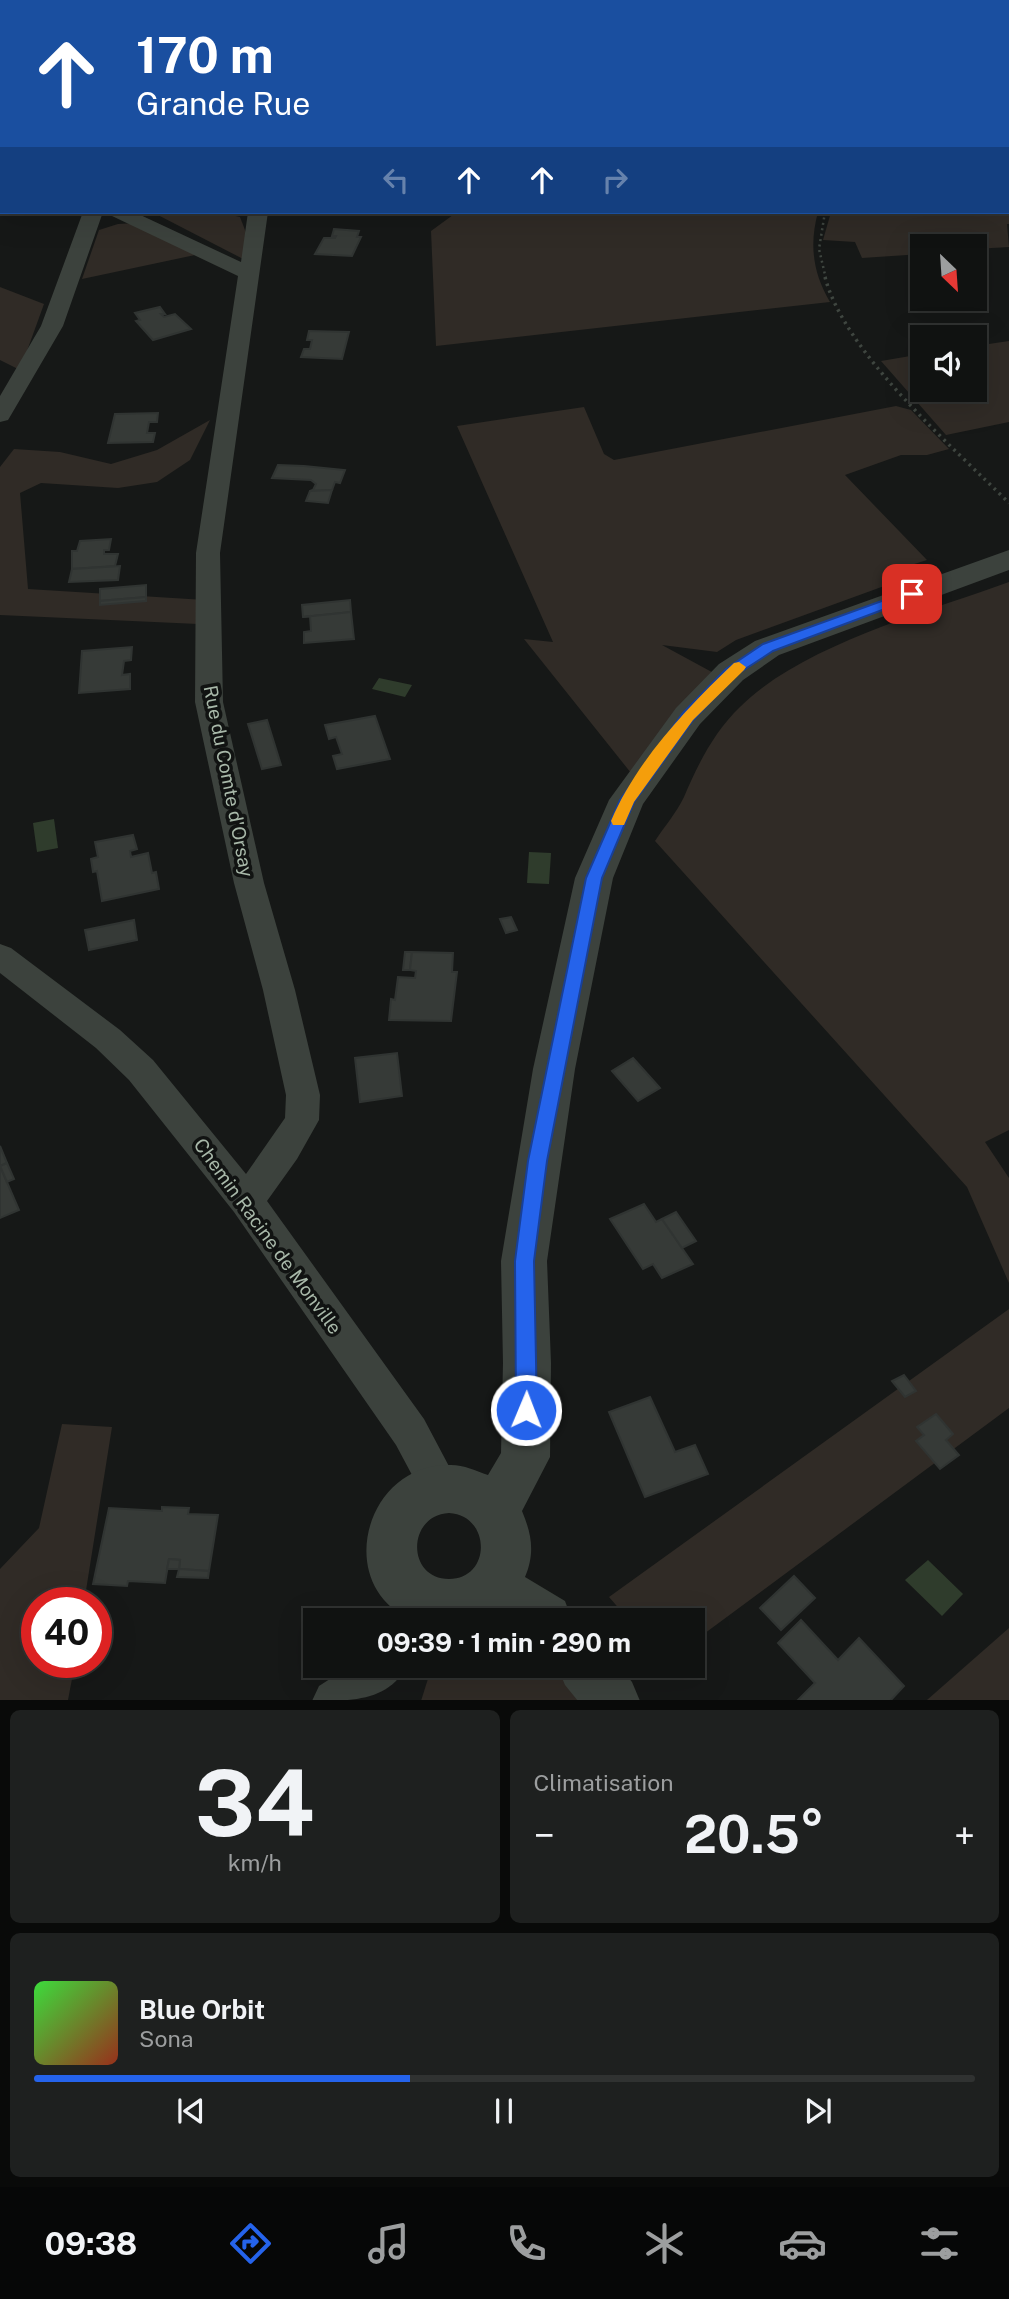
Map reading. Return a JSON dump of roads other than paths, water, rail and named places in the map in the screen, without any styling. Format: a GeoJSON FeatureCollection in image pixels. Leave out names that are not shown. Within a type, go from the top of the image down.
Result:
{"type":"FeatureCollection","features":[{"type":"Feature","properties":{"kind":"street"},"geometry":{"type":"LineString","coordinates":[[0,415],[52,326],[92,214]]}},
{"type":"Feature","properties":{"kind":"street"},"geometry":{"type":"LineString","coordinates":[[123,214],[248,273]]}},
{"type":"Feature","properties":{"kind":"street","name":"Rue du Comte d'Orsay"},"geometry":{"type":"LineString","coordinates":[[247,1201],[285,1149],[302,1120],[303,1095],[279,990],[249,884],[209,702],[208,553],[258,214]]}},
{"type":"Feature","properties":{"kind":"street"},"geometry":{"type":"LineString","coordinates":[[496,1509],[525,1457],[527,1363],[524,1261],[554,1069],[594,878],[627,800],[688,716],[731,672],[768,648],[1009,559]]}},
{"type":"Feature","properties":{"kind":"street","name":"Chemin Racine de Monville"},"geometry":{"type":"LineString","coordinates":[[0,956],[108,1039],[141,1070],[247,1201],[410,1432],[441,1489]]}},
{"type":"Feature","properties":{"kind":"street"},"geometry":{"type":"LineString","coordinates":[[425,1608],[418,1597],[404,1586],[395,1570],[391,1553],[395,1527],[410,1504],[424,1494],[441,1489],[461,1489],[481,1496],[496,1509],[507,1534],[506,1562],[492,1586],[476,1599],[443,1608]]}},
{"type":"Feature","properties":{"kind":"street"},"geometry":{"type":"LineString","coordinates":[[492,1586],[527,1608]]}},
{"type":"Feature","properties":{"kind":"street"},"geometry":{"type":"LineString","coordinates":[[334,1700],[350,1693],[369,1678]]}},
{"type":"Feature","properties":{"kind":"street"},"geometry":{"type":"LineString","coordinates":[[594,1678],[613,1700]]}}]}
